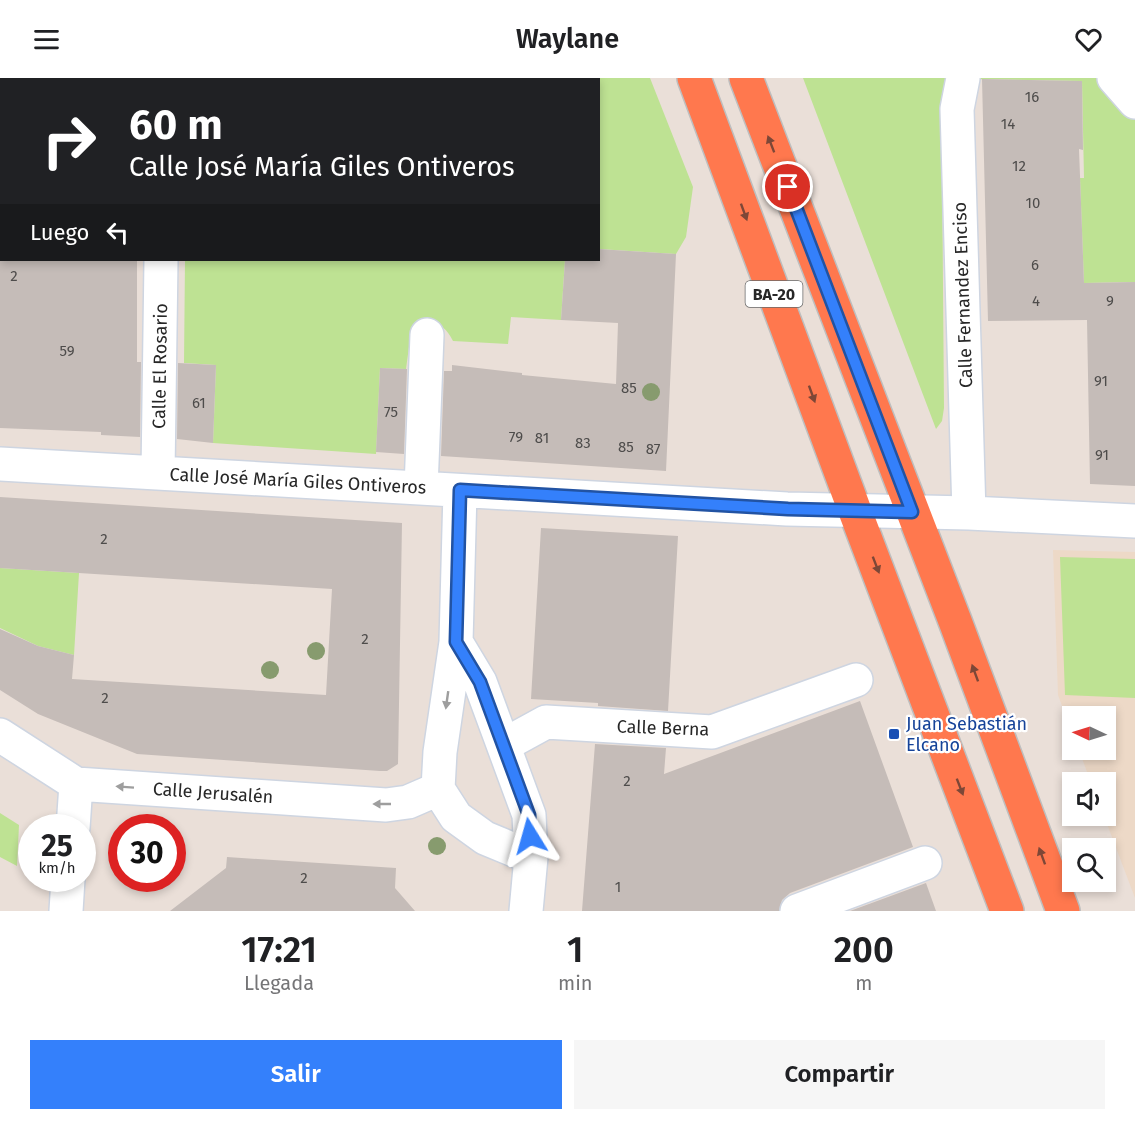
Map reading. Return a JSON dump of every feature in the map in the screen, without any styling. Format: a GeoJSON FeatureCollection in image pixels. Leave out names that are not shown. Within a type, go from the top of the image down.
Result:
{"type":"FeatureCollection","features":[{"type":"Feature","properties":{"kind":"highway","name":"BA-20"},"geometry":{"type":"LineString","coordinates":[[694,78],[855,511],[1008,911]]}},
{"type":"Feature","properties":{"kind":"highway","name":"BA-20"},"geometry":{"type":"LineString","coordinates":[[746,78],[960,633],[1063,911]]}},
{"type":"Feature","properties":{"kind":"street","name":"Calle Fernandez Enciso"},"geometry":{"type":"LineString","coordinates":[[963,78],[957,109],[969,513]]}},
{"type":"Feature","properties":{"kind":"street"},"geometry":{"type":"LineString","coordinates":[[1114,78],[1135,102]]}},
{"type":"Feature","properties":{"kind":"street","name":"Calle El Rosario"},"geometry":{"type":"LineString","coordinates":[[158,473],[161,261]]}},
{"type":"Feature","properties":{"kind":"street"},"geometry":{"type":"LineString","coordinates":[[421,488],[427,335]]}},
{"type":"Feature","properties":{"kind":"street","name":"Calle José María Giles Ontiveros"},"geometry":{"type":"LineString","coordinates":[[0,464],[788,509],[969,513],[1135,521]]}},
{"type":"Feature","properties":{"kind":"street"},"geometry":{"type":"LineString","coordinates":[[460,490],[456,642],[440,752],[438,789],[456,817],[485,838],[531,857]]}},
{"type":"Feature","properties":{"kind":"street"},"geometry":{"type":"LineString","coordinates":[[456,642],[480,682],[529,815],[531,857],[526,911]]}},
{"type":"Feature","properties":{"kind":"street","name":"Calle Berna"},"geometry":{"type":"LineString","coordinates":[[504,745],[546,722],[712,732],[856,680]]}},
{"type":"Feature","properties":{"kind":"street","name":"Calle Jerusalén"},"geometry":{"type":"LineString","coordinates":[[0,735],[76,784],[386,805],[408,802],[438,789]]}},
{"type":"Feature","properties":{"kind":"street"},"geometry":{"type":"LineString","coordinates":[[73,814],[76,784]]}},
{"type":"Feature","properties":{"kind":"street"},"geometry":{"type":"LineString","coordinates":[[797,911],[925,862]]}},
{"type":"Feature","properties":{"kind":"street"},"geometry":{"type":"LineString","coordinates":[[66,911],[67,892]]}},
{"type":"Feature","properties":{"kind":"shaded area"},"geometry":{"type":"Polygon","coordinates":[[[1053,550],[1135,552],[1135,898],[1116,848],[1116,838],[1112,838],[1108,826],[1116,826],[1116,772],[1087,772],[1083,760],[1116,760],[1116,706],[1062,706],[1058,695],[1053,550]]]}},
{"type":"Feature","properties":{"kind":"green space"},"geometry":{"type":"Polygon","coordinates":[[[600,78],[650,78],[693,187],[686,237],[676,254],[600,249],[600,78]]]}},
{"type":"Feature","properties":{"kind":"green space"},"geometry":{"type":"Polygon","coordinates":[[[803,78],[1135,78],[1135,282],[1084,283],[1080,178],[1084,178],[1082,81],[982,79],[971,84],[944,120],[942,164],[944,408],[942,421],[936,429],[803,78]]]}},
{"type":"Feature","properties":{"kind":"green space"},"geometry":{"type":"Polygon","coordinates":[[[185,261],[565,261],[561,320],[511,317],[508,344],[453,341],[444,329],[435,324],[411,332],[406,369],[380,368],[376,454],[213,443],[216,365],[184,363],[185,261]]]}},
{"type":"Feature","properties":{"kind":"green space"},"geometry":{"type":"Polygon","coordinates":[[[1060,557],[1135,559],[1135,698],[1065,695],[1060,557]]]}},
{"type":"Feature","properties":{"kind":"green space"},"geometry":{"type":"Polygon","coordinates":[[[0,568],[79,573],[74,655],[38,646],[0,628],[0,568]]]}},
{"type":"Feature","properties":{"kind":"green space"},"geometry":{"type":"Polygon","coordinates":[[[0,813],[18,824],[17,866],[0,857],[0,813]]]}},
{"type":"Feature","properties":{"kind":"building"},"geometry":{"type":"Polygon","coordinates":[[[982,79],[1082,81],[1083,150],[1079,149],[1084,283],[1135,282],[1135,486],[1090,484],[1087,320],[988,321],[982,79]]]}},
{"type":"Feature","properties":{"kind":"building"},"geometry":{"type":"Polygon","coordinates":[[[600,249],[676,254],[666,471],[441,456],[444,371],[452,371],[452,365],[522,373],[522,375],[616,384],[618,323],[561,320],[565,261],[600,261],[600,249]]]}},
{"type":"Feature","properties":{"kind":"building"},"geometry":{"type":"Polygon","coordinates":[[[0,261],[137,261],[137,362],[141,362],[140,437],[101,435],[101,432],[0,428],[0,261]]]}},
{"type":"Feature","properties":{"kind":"building"},"geometry":{"type":"Polygon","coordinates":[[[178,363],[216,365],[213,443],[177,439],[178,363]]]}},
{"type":"Feature","properties":{"kind":"building"},"geometry":{"type":"Polygon","coordinates":[[[380,368],[407,369],[404,454],[376,452],[380,368]]]}},
{"type":"Feature","properties":{"kind":"building"},"geometry":{"type":"Polygon","coordinates":[[[0,497],[402,523],[398,764],[387,771],[380,771],[137,754],[38,714],[0,690],[0,629],[38,646],[74,655],[72,679],[326,695],[332,589],[0,568],[0,497]]]}},
{"type":"Feature","properties":{"kind":"building"},"geometry":{"type":"Polygon","coordinates":[[[541,528],[678,536],[668,711],[598,706],[598,703],[531,699],[541,528]]]}},
{"type":"Feature","properties":{"kind":"building"},"geometry":{"type":"Polygon","coordinates":[[[860,701],[913,847],[790,893],[782,900],[779,911],[582,911],[595,744],[666,748],[664,774],[860,701]]]}},
{"type":"Feature","properties":{"kind":"building"},"geometry":{"type":"Polygon","coordinates":[[[227,857],[396,868],[395,888],[415,911],[170,911],[226,868],[227,857]]]}},
{"type":"Feature","properties":{"kind":"building"},"geometry":{"type":"Polygon","coordinates":[[[926,883],[936,911],[850,911],[926,883]]]}},
{"type":"Feature","properties":{"kind":"place","name":"Juan Sebastián Elcano"},"geometry":{"type":"Point","coordinates":[894,734]}},
{"type":"Feature","properties":{"kind":"route"},"geometry":{"type":"LineString","coordinates":[[530,836],[529,815],[480,682],[456,642],[460,490],[788,509],[912,512],[788,187]]}}]}
